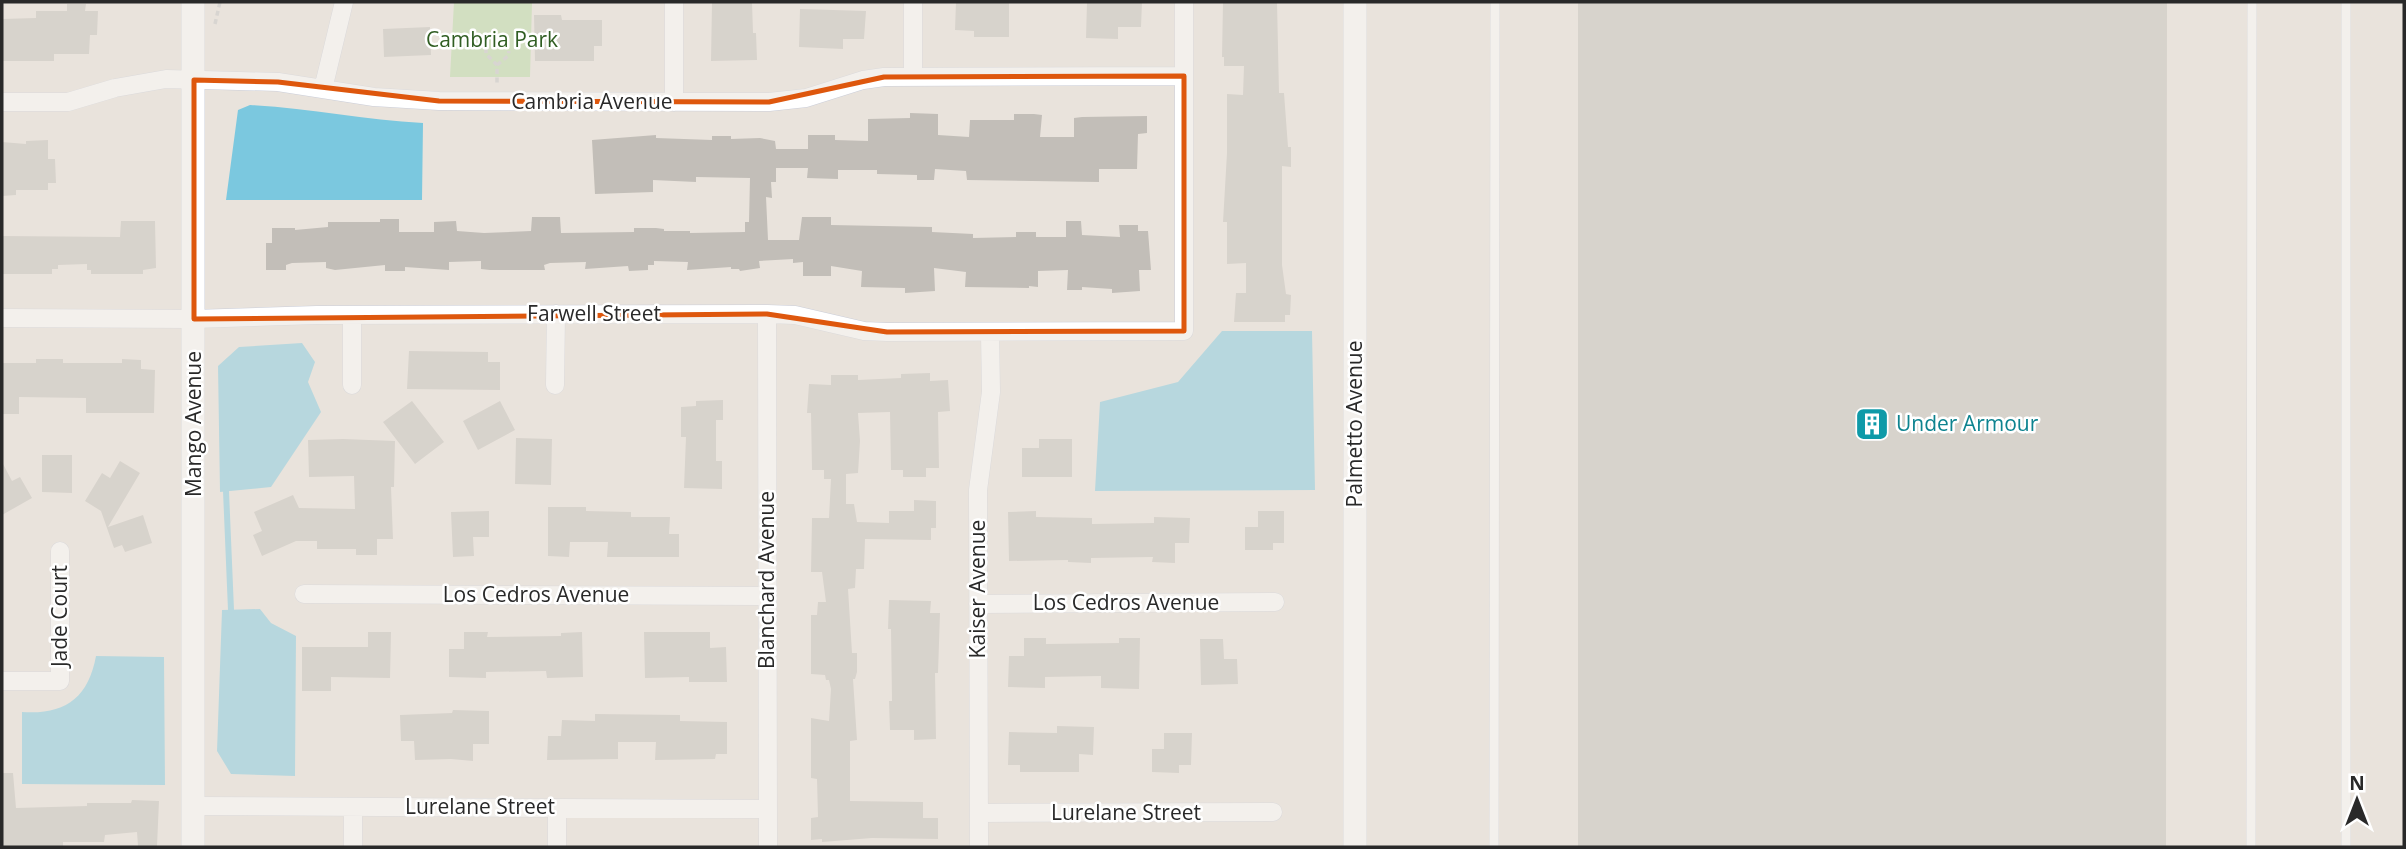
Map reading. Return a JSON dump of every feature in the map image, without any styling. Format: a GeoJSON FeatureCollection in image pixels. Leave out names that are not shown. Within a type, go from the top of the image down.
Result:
{"type":"FeatureCollection","features":[{"type":"Feature","properties":{"kind":"street","name":"Mango Avenue"},"geometry":{"type":"LineString","coordinates":[[193,2],[193,847]]}},
{"type":"Feature","properties":{"kind":"street"},"geometry":{"type":"LineString","coordinates":[[323,89],[344,2]]}},
{"type":"Feature","properties":{"kind":"street"},"geometry":{"type":"LineString","coordinates":[[674,2],[674,102]]}},
{"type":"Feature","properties":{"kind":"street"},"geometry":{"type":"LineString","coordinates":[[913,2],[913,77]]}},
{"type":"Feature","properties":{"kind":"street"},"geometry":{"type":"LineString","coordinates":[[1184,2],[1184,76]]}},
{"type":"Feature","properties":{"kind":"street","name":"Palmetto Avenue"},"geometry":{"type":"LineString","coordinates":[[1354,2],[1355,847]]}},
{"type":"Feature","properties":{"kind":"street","name":"Cambria Avenue"},"geometry":{"type":"LineString","coordinates":[[2,102],[68,102],[115,88],[166,79],[267,81],[374,97],[439,101],[674,102],[788,101],[873,78],[1184,76]]}},
{"type":"Feature","properties":{"kind":"street","name":"Farwell Street"},"geometry":{"type":"LineString","coordinates":[[2,318],[767,314],[815,318],[864,331],[1184,331],[1184,76]]}},
{"type":"Feature","properties":{"kind":"street"},"geometry":{"type":"LineString","coordinates":[[555,385],[556,314]]}},
{"type":"Feature","properties":{"kind":"street","name":"Blanchard Avenue"},"geometry":{"type":"LineString","coordinates":[[767,314],[768,847]]}},
{"type":"Feature","properties":{"kind":"street"},"geometry":{"type":"LineString","coordinates":[[352,315],[352,385]]}},
{"type":"Feature","properties":{"kind":"street","name":"Kaiser Avenue"},"geometry":{"type":"LineString","coordinates":[[979,847],[978,490],[991,392],[990,332]]}},
{"type":"Feature","properties":{"kind":"street","name":"Jade Court"},"geometry":{"type":"LineString","coordinates":[[2,681],[60,681],[60,551]]}},
{"type":"Feature","properties":{"kind":"street","name":"Los Cedros Avenue"},"geometry":{"type":"LineString","coordinates":[[304,594],[767,596]]}},
{"type":"Feature","properties":{"kind":"street","name":"Los Cedros Avenue"},"geometry":{"type":"LineString","coordinates":[[978,604],[1275,602]]}},
{"type":"Feature","properties":{"kind":"street","name":"Lurelane Street"},"geometry":{"type":"LineString","coordinates":[[194,806],[767,809]]}},
{"type":"Feature","properties":{"kind":"street"},"geometry":{"type":"LineString","coordinates":[[353,807],[353,847]]}},
{"type":"Feature","properties":{"kind":"street"},"geometry":{"type":"LineString","coordinates":[[557,808],[557,847]]}},
{"type":"Feature","properties":{"kind":"street","name":"Lurelane Street"},"geometry":{"type":"LineString","coordinates":[[979,813],[1273,812]]}},
{"type":"Feature","properties":{"kind":"lane"},"geometry":{"type":"LineString","coordinates":[[1494,847],[1495,2]]}},
{"type":"Feature","properties":{"kind":"lane"},"geometry":{"type":"LineString","coordinates":[[2251,847],[2252,2]]}},
{"type":"Feature","properties":{"kind":"lane"},"geometry":{"type":"LineString","coordinates":[[2346,2],[2347,847]]}},
{"type":"Feature","properties":{"kind":"path"},"geometry":{"type":"LineString","coordinates":[[486,48],[486,54],[497,65],[497,83]]}},
{"type":"Feature","properties":{"kind":"path"},"geometry":{"type":"LineString","coordinates":[[497,65],[508,56],[509,51]]}},
{"type":"Feature","properties":{"kind":"highlighted area"},"geometry":{"type":"Polygon","coordinates":[[[1184,76],[1184,331],[887,332],[767,314],[194,319],[194,80],[278,82],[439,101],[769,102],[884,77],[1184,76]]]}},
{"type":"Feature","properties":{"kind":"green space","name":"Cambria Park"},"geometry":{"type":"Polygon","coordinates":[[[454,2],[570,2],[532,3],[530,77],[450,77],[454,2]]]}},
{"type":"Feature","properties":{"kind":"water"},"geometry":{"type":"Polygon","coordinates":[[[250,105],[423,123],[422,200],[226,200],[238,110],[250,105]]]}},
{"type":"Feature","properties":{"kind":"water"},"geometry":{"type":"Polygon","coordinates":[[[1222,331],[1312,331],[1315,490],[1095,491],[1100,402],[1178,382],[1222,331]]]}},
{"type":"Feature","properties":{"kind":"water"},"geometry":{"type":"Polygon","coordinates":[[[302,343],[315,362],[308,382],[321,412],[271,487],[220,492],[218,366],[239,347],[302,343]]]}},
{"type":"Feature","properties":{"kind":"water"},"geometry":{"type":"Polygon","coordinates":[[[260,609],[271,623],[296,636],[295,776],[231,774],[217,751],[222,610],[260,609]]]}},
{"type":"Feature","properties":{"kind":"water"},"geometry":{"type":"Polygon","coordinates":[[[96,656],[164,657],[165,785],[22,784],[22,712],[50,711],[72,701],[87,683],[96,656]]]}},
{"type":"Feature","properties":{"kind":"building"},"geometry":{"type":"Polygon","coordinates":[[[712,2],[752,2],[757,60],[711,61],[712,2]]]}},
{"type":"Feature","properties":{"kind":"building"},"geometry":{"type":"Polygon","coordinates":[[[956,2],[1009,2],[1009,37],[974,37],[974,31],[955,30],[956,2]]]}},
{"type":"Feature","properties":{"kind":"building"},"geometry":{"type":"Polygon","coordinates":[[[1087,2],[1142,2],[1141,27],[1118,27],[1118,39],[1086,38],[1087,2]]]}},
{"type":"Feature","properties":{"kind":"building"},"geometry":{"type":"Polygon","coordinates":[[[1223,2],[1277,2],[1279,93],[1284,93],[1288,147],[1291,147],[1291,167],[1282,166],[1282,265],[1286,294],[1291,295],[1290,315],[1285,315],[1285,322],[1234,322],[1236,293],[1246,293],[1246,263],[1227,264],[1227,222],[1223,222],[1227,94],[1243,95],[1244,66],[1224,66],[1223,2]]]}},
{"type":"Feature","properties":{"kind":"building","name":"Under Armour"},"geometry":{"type":"Polygon","coordinates":[[[1578,2],[2167,2],[2166,847],[1578,847],[1578,2]]]}},
{"type":"Feature","properties":{"kind":"building"},"geometry":{"type":"Polygon","coordinates":[[[67,4],[86,4],[85,11],[98,11],[97,35],[90,35],[89,54],[54,54],[54,61],[2,61],[2,19],[36,18],[36,11],[67,11],[67,4]]]}},
{"type":"Feature","properties":{"kind":"building"},"geometry":{"type":"Polygon","coordinates":[[[800,9],[866,11],[864,39],[843,39],[843,49],[799,47],[800,9]]]}},
{"type":"Feature","properties":{"kind":"building"},"geometry":{"type":"Polygon","coordinates":[[[534,15],[561,15],[562,20],[602,20],[602,46],[594,46],[594,61],[535,61],[534,15]]]}},
{"type":"Feature","properties":{"kind":"building"},"geometry":{"type":"Polygon","coordinates":[[[430,27],[431,55],[384,57],[383,29],[430,27]]]}},
{"type":"Feature","properties":{"kind":"building"},"geometry":{"type":"Polygon","coordinates":[[[910,113],[938,114],[938,135],[969,137],[970,120],[1014,120],[1014,114],[1042,115],[1040,137],[1074,137],[1074,118],[1082,117],[1147,116],[1147,133],[1138,134],[1137,169],[1099,169],[1099,182],[967,180],[966,171],[935,169],[934,180],[917,180],[917,175],[877,174],[877,170],[838,170],[838,179],[807,178],[808,168],[776,168],[776,182],[771,182],[772,198],[766,197],[768,240],[799,240],[802,217],[831,217],[831,225],[932,227],[932,232],[973,234],[973,238],[1016,237],[1016,232],[1036,232],[1036,237],[1066,237],[1066,221],[1081,221],[1082,235],[1120,237],[1119,225],[1138,225],[1138,231],[1148,231],[1151,270],[1139,270],[1140,291],[1112,293],[1112,289],[1082,287],[1082,290],[1067,290],[1068,270],[1038,271],[1038,287],[965,287],[966,272],[934,268],[935,291],[905,293],[905,288],[861,287],[862,271],[831,266],[831,276],[803,276],[803,262],[793,263],[793,259],[759,261],[760,268],[740,271],[731,267],[687,270],[688,262],[654,261],[654,265],[648,265],[648,270],[629,271],[628,266],[585,269],[586,262],[550,263],[544,265],[545,270],[490,270],[481,269],[481,261],[449,262],[449,270],[405,267],[405,271],[385,271],[385,265],[335,270],[326,268],[326,262],[292,263],[286,265],[286,270],[266,270],[266,243],[272,243],[272,228],[295,230],[328,227],[328,222],[380,222],[380,219],[399,219],[399,232],[434,232],[434,222],[456,221],[457,231],[484,233],[531,231],[532,217],[560,217],[561,233],[634,232],[634,228],[690,233],[745,232],[745,222],[749,222],[750,178],[696,177],[696,182],[653,180],[653,192],[595,194],[592,140],[656,135],[656,138],[712,140],[712,136],[731,136],[731,139],[760,138],[775,141],[776,149],[808,149],[808,135],[835,135],[835,140],[868,141],[868,119],[910,118],[910,113]]]}},
{"type":"Feature","properties":{"kind":"building"},"geometry":{"type":"Polygon","coordinates":[[[48,140],[48,159],[55,159],[56,183],[48,183],[48,190],[16,190],[16,195],[2,196],[2,142],[26,144],[26,141],[48,140]]]}},
{"type":"Feature","properties":{"kind":"building"},"geometry":{"type":"Polygon","coordinates":[[[121,221],[155,221],[156,268],[143,270],[143,274],[91,274],[91,270],[87,270],[87,264],[58,265],[58,269],[52,269],[52,274],[2,274],[2,236],[120,237],[121,221]]]}},
{"type":"Feature","properties":{"kind":"building"},"geometry":{"type":"Polygon","coordinates":[[[409,351],[488,352],[488,362],[500,362],[500,390],[407,389],[409,351]]]}},
{"type":"Feature","properties":{"kind":"building"},"geometry":{"type":"Polygon","coordinates":[[[36,359],[63,359],[63,363],[122,363],[122,359],[141,360],[141,369],[155,370],[154,413],[86,413],[86,398],[19,397],[19,414],[2,414],[2,363],[36,363],[36,359]]]}},
{"type":"Feature","properties":{"kind":"building"},"geometry":{"type":"Polygon","coordinates":[[[930,373],[930,381],[948,380],[950,411],[938,412],[939,468],[926,468],[926,477],[903,477],[903,470],[891,470],[890,412],[858,413],[858,473],[846,474],[846,504],[854,504],[857,522],[889,523],[889,511],[914,511],[914,500],[936,501],[936,528],[931,528],[931,540],[865,539],[864,569],[856,569],[855,588],[848,589],[852,653],[857,653],[857,672],[853,679],[857,740],[850,741],[850,801],[923,802],[923,818],[938,818],[938,839],[811,840],[811,818],[818,817],[817,779],[811,778],[811,718],[829,721],[831,689],[825,675],[811,674],[811,615],[817,615],[818,602],[826,602],[822,572],[811,572],[812,518],[829,518],[831,479],[824,479],[824,470],[812,470],[811,413],[807,413],[809,384],[831,385],[831,375],[858,375],[858,380],[901,378],[901,374],[930,373]]]}},
{"type":"Feature","properties":{"kind":"building"},"geometry":{"type":"Polygon","coordinates":[[[723,400],[723,420],[716,420],[716,461],[722,461],[722,489],[684,488],[686,437],[681,437],[681,407],[696,406],[696,401],[723,400]]]}},
{"type":"Feature","properties":{"kind":"building"},"geometry":{"type":"Polygon","coordinates":[[[412,401],[444,442],[415,464],[383,422],[412,401]]]}},
{"type":"Feature","properties":{"kind":"building"},"geometry":{"type":"Polygon","coordinates":[[[500,401],[515,430],[478,450],[463,421],[500,401]]]}},
{"type":"Feature","properties":{"kind":"building"},"geometry":{"type":"Polygon","coordinates":[[[516,438],[552,439],[551,485],[515,484],[516,438]]]}},
{"type":"Feature","properties":{"kind":"building"},"geometry":{"type":"Polygon","coordinates":[[[1039,439],[1072,439],[1072,477],[1022,477],[1022,448],[1039,448],[1039,439]]]}},
{"type":"Feature","properties":{"kind":"building"},"geometry":{"type":"Polygon","coordinates":[[[308,440],[395,441],[394,487],[391,487],[393,539],[377,539],[377,555],[356,555],[356,549],[317,549],[317,541],[296,541],[262,556],[253,535],[262,531],[254,512],[293,495],[299,508],[355,509],[354,476],[309,477],[308,440]]]}},
{"type":"Feature","properties":{"kind":"building"},"geometry":{"type":"Polygon","coordinates":[[[42,455],[72,455],[72,493],[42,492],[42,455]]]}},
{"type":"Feature","properties":{"kind":"building"},"geometry":{"type":"Polygon","coordinates":[[[120,461],[140,473],[108,527],[143,515],[152,543],[125,552],[122,545],[114,548],[101,511],[85,501],[102,473],[110,478],[120,461]]]}},
{"type":"Feature","properties":{"kind":"building"},"geometry":{"type":"Polygon","coordinates":[[[2,462],[12,481],[20,477],[32,498],[2,515],[2,462]]]}},
{"type":"Feature","properties":{"kind":"building"},"geometry":{"type":"Polygon","coordinates":[[[548,507],[586,507],[586,511],[631,512],[631,517],[670,517],[669,534],[679,534],[679,557],[607,557],[608,542],[570,542],[569,557],[548,556],[548,507]]]}},
{"type":"Feature","properties":{"kind":"building"},"geometry":{"type":"Polygon","coordinates":[[[489,511],[489,537],[473,537],[474,556],[453,557],[451,512],[489,511]]]}},
{"type":"Feature","properties":{"kind":"building"},"geometry":{"type":"Polygon","coordinates":[[[1036,511],[1036,517],[1092,518],[1092,524],[1154,523],[1154,517],[1190,518],[1189,543],[1175,543],[1175,563],[1152,562],[1153,557],[1091,558],[1091,563],[1068,560],[1009,561],[1008,512],[1036,511]]]}},
{"type":"Feature","properties":{"kind":"building"},"geometry":{"type":"Polygon","coordinates":[[[1258,511],[1284,511],[1284,543],[1273,543],[1273,550],[1245,550],[1245,527],[1258,527],[1258,511]]]}},
{"type":"Feature","properties":{"kind":"building"},"geometry":{"type":"Polygon","coordinates":[[[889,600],[931,601],[930,613],[940,613],[938,673],[935,673],[936,739],[914,740],[914,730],[890,730],[889,701],[892,701],[889,600]]]}},
{"type":"Feature","properties":{"kind":"building"},"geometry":{"type":"Polygon","coordinates":[[[368,632],[391,632],[390,678],[331,677],[331,691],[302,691],[302,647],[368,647],[368,632]]]}},
{"type":"Feature","properties":{"kind":"building"},"geometry":{"type":"Polygon","coordinates":[[[464,632],[488,632],[487,637],[561,636],[561,633],[582,632],[583,677],[547,678],[546,671],[486,672],[486,678],[449,677],[449,649],[464,649],[464,632]]]}},
{"type":"Feature","properties":{"kind":"building"},"geometry":{"type":"Polygon","coordinates":[[[644,632],[710,632],[710,648],[726,647],[727,682],[689,682],[689,677],[645,678],[644,632]]]}},
{"type":"Feature","properties":{"kind":"building"},"geometry":{"type":"Polygon","coordinates":[[[1024,638],[1046,638],[1046,644],[1119,643],[1119,638],[1140,638],[1139,689],[1101,688],[1101,676],[1045,677],[1045,688],[1008,687],[1009,656],[1024,656],[1024,638]]]}},
{"type":"Feature","properties":{"kind":"building"},"geometry":{"type":"Polygon","coordinates":[[[1200,639],[1223,639],[1224,659],[1237,659],[1238,684],[1201,685],[1200,639]]]}},
{"type":"Feature","properties":{"kind":"building"},"geometry":{"type":"Polygon","coordinates":[[[453,710],[489,711],[489,744],[473,744],[473,761],[415,760],[414,741],[401,741],[400,715],[452,713],[453,710]]]}},
{"type":"Feature","properties":{"kind":"building"},"geometry":{"type":"Polygon","coordinates":[[[595,714],[680,715],[680,721],[727,722],[727,754],[716,754],[715,759],[655,760],[656,742],[618,742],[618,759],[547,760],[548,736],[561,736],[562,720],[595,721],[595,714]]]}},
{"type":"Feature","properties":{"kind":"building"},"geometry":{"type":"Polygon","coordinates":[[[1057,726],[1094,727],[1093,755],[1079,754],[1079,772],[1020,772],[1020,765],[1008,765],[1009,732],[1057,733],[1057,726]]]}},
{"type":"Feature","properties":{"kind":"building"},"geometry":{"type":"Polygon","coordinates":[[[1164,733],[1192,733],[1191,765],[1179,765],[1179,773],[1152,772],[1152,749],[1164,749],[1164,733]]]}},
{"type":"Feature","properties":{"kind":"building"},"geometry":{"type":"Polygon","coordinates":[[[2,773],[13,773],[16,808],[131,803],[132,800],[159,801],[157,846],[138,846],[137,832],[105,835],[104,842],[63,842],[63,847],[2,847],[2,773]]]}},
{"type":"Feature","properties":{"kind":"waterway"},"geometry":{"type":"LineString","coordinates":[[226,491],[231,610]]}},
{"type":"Feature","properties":{"kind":"place","name":"Under Armour"},"geometry":{"type":"Point","coordinates":[1872,424]}}]}
